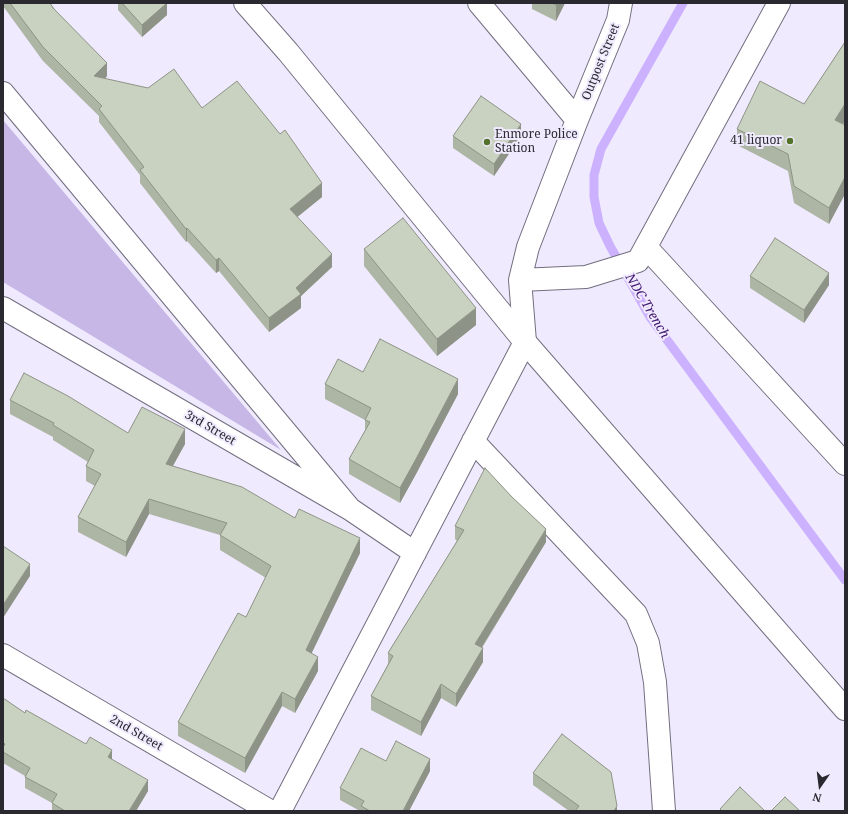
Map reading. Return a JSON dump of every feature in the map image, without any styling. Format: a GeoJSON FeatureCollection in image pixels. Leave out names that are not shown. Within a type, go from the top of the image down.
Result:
{"type":"FeatureCollection","features":[{"type":"Feature","properties":{"kind":"street"},"geometry":{"type":"LineString","coordinates":[[245,3],[288,52],[525,342],[845,709]]}},
{"type":"Feature","properties":{"kind":"street"},"geometry":{"type":"LineString","coordinates":[[479,3],[577,120]]}},
{"type":"Feature","properties":{"kind":"street","name":"Outpost Street"},"geometry":{"type":"LineString","coordinates":[[525,342],[520,280],[528,247],[577,120],[618,20],[621,3]]}},
{"type":"Feature","properties":{"kind":"street"},"geometry":{"type":"LineString","coordinates":[[520,280],[586,277],[642,254],[779,3]]}},
{"type":"Feature","properties":{"kind":"street"},"geometry":{"type":"LineString","coordinates":[[3,94],[350,509]]}},
{"type":"Feature","properties":{"kind":"street"},"geometry":{"type":"LineString","coordinates":[[642,254],[845,464]]}},
{"type":"Feature","properties":{"kind":"street","name":"3rd Street"},"geometry":{"type":"LineString","coordinates":[[3,308],[350,509],[414,553]]}},
{"type":"Feature","properties":{"kind":"street"},"geometry":{"type":"LineString","coordinates":[[280,811],[525,342]]}},
{"type":"Feature","properties":{"kind":"street"},"geometry":{"type":"LineString","coordinates":[[473,441],[636,614],[648,643],[655,682],[664,811]]}},
{"type":"Feature","properties":{"kind":"street","name":"2nd Street"},"geometry":{"type":"LineString","coordinates":[[3,655],[270,811]]}},
{"type":"Feature","properties":{"kind":"shaded area"},"geometry":{"type":"Polygon","coordinates":[[[3,120],[281,450],[3,282],[3,120]]]}},
{"type":"Feature","properties":{"kind":"building"},"geometry":{"type":"Polygon","coordinates":[[[10,3],[50,3],[53,8],[107,63],[94,76],[148,88],[174,69],[202,108],[237,81],[280,134],[285,130],[322,183],[290,209],[332,254],[296,288],[301,294],[269,318],[219,258],[216,260],[187,228],[186,229],[140,170],[144,167],[99,109],[102,106],[43,47],[10,3]]]}},
{"type":"Feature","properties":{"kind":"building"},"geometry":{"type":"Polygon","coordinates":[[[122,3],[167,3],[142,25],[122,3]]]}},
{"type":"Feature","properties":{"kind":"building"},"geometry":{"type":"Polygon","coordinates":[[[845,42],[845,104],[835,120],[845,125],[845,177],[829,208],[794,186],[788,154],[737,129],[760,81],[804,104],[845,42]]]}},
{"type":"Feature","properties":{"kind":"building","name":"Enmore Police Station"},"geometry":{"type":"Polygon","coordinates":[[[481,96],[521,124],[494,164],[453,136],[481,96]]]}},
{"type":"Feature","properties":{"kind":"building"},"geometry":{"type":"Polygon","coordinates":[[[403,218],[476,308],[437,339],[364,249],[403,218]]]}},
{"type":"Feature","properties":{"kind":"building"},"geometry":{"type":"Polygon","coordinates":[[[775,238],[829,273],[804,310],[750,276],[775,238]]]}},
{"type":"Feature","properties":{"kind":"building"},"geometry":{"type":"Polygon","coordinates":[[[380,339],[458,379],[400,488],[349,459],[370,422],[365,420],[371,408],[325,384],[338,359],[363,372],[380,339]]]}},
{"type":"Feature","properties":{"kind":"building"},"geometry":{"type":"Polygon","coordinates":[[[24,373],[68,396],[128,433],[142,407],[185,429],[166,464],[242,487],[295,518],[299,509],[360,538],[306,650],[318,657],[295,699],[282,692],[245,758],[178,722],[238,613],[246,617],[271,566],[220,535],[227,523],[149,499],[126,542],[78,517],[101,474],[86,466],[94,450],[53,425],[54,423],[10,400],[24,373]]]}},
{"type":"Feature","properties":{"kind":"building"},"geometry":{"type":"Polygon","coordinates":[[[485,468],[512,497],[546,529],[475,644],[483,648],[456,694],[441,684],[421,722],[371,696],[393,656],[388,653],[464,530],[455,526],[485,468]]]}},
{"type":"Feature","properties":{"kind":"building"},"geometry":{"type":"Polygon","coordinates":[[[3,546],[30,564],[3,605],[3,546]]]}},
{"type":"Feature","properties":{"kind":"building"},"geometry":{"type":"Polygon","coordinates":[[[3,698],[25,713],[26,710],[86,744],[90,737],[112,750],[108,757],[148,780],[129,811],[65,811],[52,803],[57,794],[25,777],[30,768],[3,752],[3,747],[5,744],[3,743],[3,698]]]}},
{"type":"Feature","properties":{"kind":"building"},"geometry":{"type":"Polygon","coordinates":[[[562,734],[611,772],[617,806],[614,811],[575,811],[579,806],[533,773],[562,734]]]}},
{"type":"Feature","properties":{"kind":"building"},"geometry":{"type":"Polygon","coordinates":[[[396,741],[430,759],[403,811],[370,811],[361,806],[364,801],[340,788],[361,748],[386,761],[396,741]]]}},
{"type":"Feature","properties":{"kind":"building"},"geometry":{"type":"Polygon","coordinates":[[[740,787],[765,811],[722,811],[720,809],[740,787]]]}},
{"type":"Feature","properties":{"kind":"building"},"geometry":{"type":"Polygon","coordinates":[[[785,797],[800,811],[771,811],[785,797]]]}},
{"type":"Feature","properties":{"kind":"waterway","name":"NDC Trench"},"geometry":{"type":"LineString","coordinates":[[683,3],[601,149],[594,175],[594,197],[599,223],[610,246],[650,317],[845,580]]}},
{"type":"Feature","properties":{"kind":"place","name":"41 liquor"},"geometry":{"type":"Point","coordinates":[790,141]}},
{"type":"Feature","properties":{"kind":"place","name":"Enmore Police Station"},"geometry":{"type":"Point","coordinates":[487,142]}}]}
